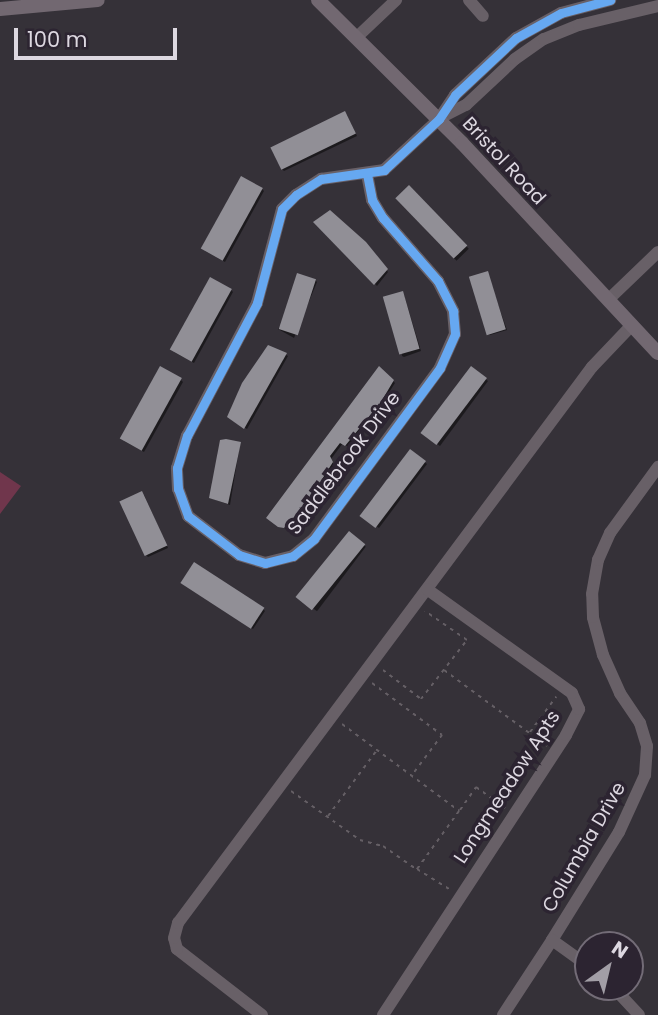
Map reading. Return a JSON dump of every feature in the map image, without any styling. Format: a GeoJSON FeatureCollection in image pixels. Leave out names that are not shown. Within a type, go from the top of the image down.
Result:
{"type":"FeatureCollection","features":[{"type":"Feature","properties":{"kind":"main road"},"geometry":{"type":"LineString","coordinates":[[0,9],[98,0]]}},
{"type":"Feature","properties":{"kind":"main road","name":"Bristol Road"},"geometry":{"type":"LineString","coordinates":[[318,0],[439,119],[658,353]]}},
{"type":"Feature","properties":{"kind":"street"},"geometry":{"type":"LineString","coordinates":[[357,37],[396,0]]}},
{"type":"Feature","properties":{"kind":"street"},"geometry":{"type":"LineString","coordinates":[[469,0],[483,16]]}},
{"type":"Feature","properties":{"kind":"street"},"geometry":{"type":"LineString","coordinates":[[439,119],[454,95],[516,38],[561,13],[610,0]]}},
{"type":"Feature","properties":{"kind":"street"},"geometry":{"type":"LineString","coordinates":[[439,119],[466,105],[515,59],[544,39],[579,25],[658,6]]}},
{"type":"Feature","properties":{"kind":"street","name":"Saddlebrook Drive"},"geometry":{"type":"LineString","coordinates":[[367,174],[372,200],[383,218],[438,281],[453,311],[455,334],[440,368],[314,538],[293,556],[265,564],[240,555],[188,516],[178,489],[178,461],[187,436],[257,303],[282,209],[296,195],[321,179],[384,170],[439,119]]}},
{"type":"Feature","properties":{"kind":"street"},"geometry":{"type":"LineString","coordinates":[[609,299],[658,252]]}},
{"type":"Feature","properties":{"kind":"street"},"geometry":{"type":"LineString","coordinates":[[262,1015],[177,949],[174,931],[191,903],[374,663],[592,367],[632,325]]}},
{"type":"Feature","properties":{"kind":"street","name":"Columbia Drive"},"geometry":{"type":"LineString","coordinates":[[503,1015],[618,832],[645,775],[647,746],[640,723],[620,693],[603,655],[593,617],[592,594],[598,560],[610,533],[658,467]]}},
{"type":"Feature","properties":{"kind":"street","name":"Longmeadow Apts"},"geometry":{"type":"LineString","coordinates":[[383,1015],[555,752],[579,709],[572,693],[427,589]]}},
{"type":"Feature","properties":{"kind":"street","name":"Columbia Drive"},"geometry":{"type":"LineString","coordinates":[[552,940],[574,956]]}},
{"type":"Feature","properties":{"kind":"street"},"geometry":{"type":"LineString","coordinates":[[626,1001],[639,1015]]}},
{"type":"Feature","properties":{"kind":"path"},"geometry":{"type":"LineString","coordinates":[[374,663],[421,699],[467,640],[416,605]]}},
{"type":"Feature","properties":{"kind":"path"},"geometry":{"type":"LineString","coordinates":[[443,670],[555,752]]}},
{"type":"Feature","properties":{"kind":"path"},"geometry":{"type":"LineString","coordinates":[[363,676],[442,735],[411,776]]}},
{"type":"Feature","properties":{"kind":"path"},"geometry":{"type":"LineString","coordinates":[[529,733],[563,687]]}},
{"type":"Feature","properties":{"kind":"path"},"geometry":{"type":"LineString","coordinates":[[333,717],[459,811]]}},
{"type":"Feature","properties":{"kind":"path"},"geometry":{"type":"LineString","coordinates":[[327,817],[377,750]]}},
{"type":"Feature","properties":{"kind":"path"},"geometry":{"type":"LineString","coordinates":[[282,785],[360,840],[383,846],[459,896]]}},
{"type":"Feature","properties":{"kind":"path"},"geometry":{"type":"LineString","coordinates":[[417,869],[476,787],[513,814]]}},
{"type":"Feature","properties":{"kind":"shaded area"},"geometry":{"type":"Polygon","coordinates":[[[0,472],[21,486],[0,514],[0,472]]]}},
{"type":"Feature","properties":{"kind":"building"},"geometry":{"type":"Polygon","coordinates":[[[345,111],[356,133],[281,170],[270,147],[345,111]]]}},
{"type":"Feature","properties":{"kind":"building"},"geometry":{"type":"Polygon","coordinates":[[[241,176],[263,188],[223,261],[201,249],[241,176]]]}},
{"type":"Feature","properties":{"kind":"building"},"geometry":{"type":"Polygon","coordinates":[[[409,185],[467,245],[454,259],[395,198],[409,185]]]}},
{"type":"Feature","properties":{"kind":"building"},"geometry":{"type":"Polygon","coordinates":[[[330,210],[366,242],[388,269],[374,285],[313,222],[330,210]]]}},
{"type":"Feature","properties":{"kind":"building"},"geometry":{"type":"Polygon","coordinates":[[[488,271],[506,329],[487,335],[469,277],[488,271]]]}},
{"type":"Feature","properties":{"kind":"building"},"geometry":{"type":"Polygon","coordinates":[[[297,273],[316,279],[298,335],[279,329],[297,273]]]}},
{"type":"Feature","properties":{"kind":"building"},"geometry":{"type":"Polygon","coordinates":[[[210,277],[232,289],[192,362],[170,350],[210,277]]]}},
{"type":"Feature","properties":{"kind":"building"},"geometry":{"type":"Polygon","coordinates":[[[403,291],[420,349],[399,354],[383,297],[403,291]]]}},
{"type":"Feature","properties":{"kind":"building"},"geometry":{"type":"Polygon","coordinates":[[[268,345],[287,353],[244,429],[227,417],[242,383],[268,345]]]}},
{"type":"Feature","properties":{"kind":"building"},"geometry":{"type":"Polygon","coordinates":[[[160,366],[182,378],[142,451],[120,439],[160,366]]]}},
{"type":"Feature","properties":{"kind":"building"},"geometry":{"type":"Polygon","coordinates":[[[379,366],[394,380],[381,402],[345,446],[340,443],[330,456],[333,462],[307,503],[284,528],[278,527],[266,518],[379,366]]]}},
{"type":"Feature","properties":{"kind":"building"},"geometry":{"type":"Polygon","coordinates":[[[471,366],[487,378],[436,445],[420,433],[471,366]]]}},
{"type":"Feature","properties":{"kind":"building"},"geometry":{"type":"Polygon","coordinates":[[[220,440],[241,442],[228,504],[209,498],[220,440]]]}},
{"type":"Feature","properties":{"kind":"building"},"geometry":{"type":"Polygon","coordinates":[[[410,449],[426,461],[375,528],[359,516],[410,449]]]}},
{"type":"Feature","properties":{"kind":"building"},"geometry":{"type":"Polygon","coordinates":[[[142,491],[167,545],[145,556],[119,502],[142,491]]]}},
{"type":"Feature","properties":{"kind":"building"},"geometry":{"type":"Polygon","coordinates":[[[349,531],[365,544],[312,610],[296,597],[349,531]]]}},
{"type":"Feature","properties":{"kind":"building"},"geometry":{"type":"Polygon","coordinates":[[[194,562],[264,608],[251,629],[180,583],[194,562]]]}},
{"type":"Feature","properties":{"kind":"cycle path"},"geometry":{"type":"LineString","coordinates":[[367,174],[372,200],[383,218],[438,281],[453,311],[455,334],[440,368],[314,539],[293,556],[265,563],[239,555],[188,516],[178,489],[177,468],[187,436],[257,303],[282,209],[296,195],[321,179],[384,170],[439,119],[455,95],[516,38],[561,13],[610,0]]}}]}
